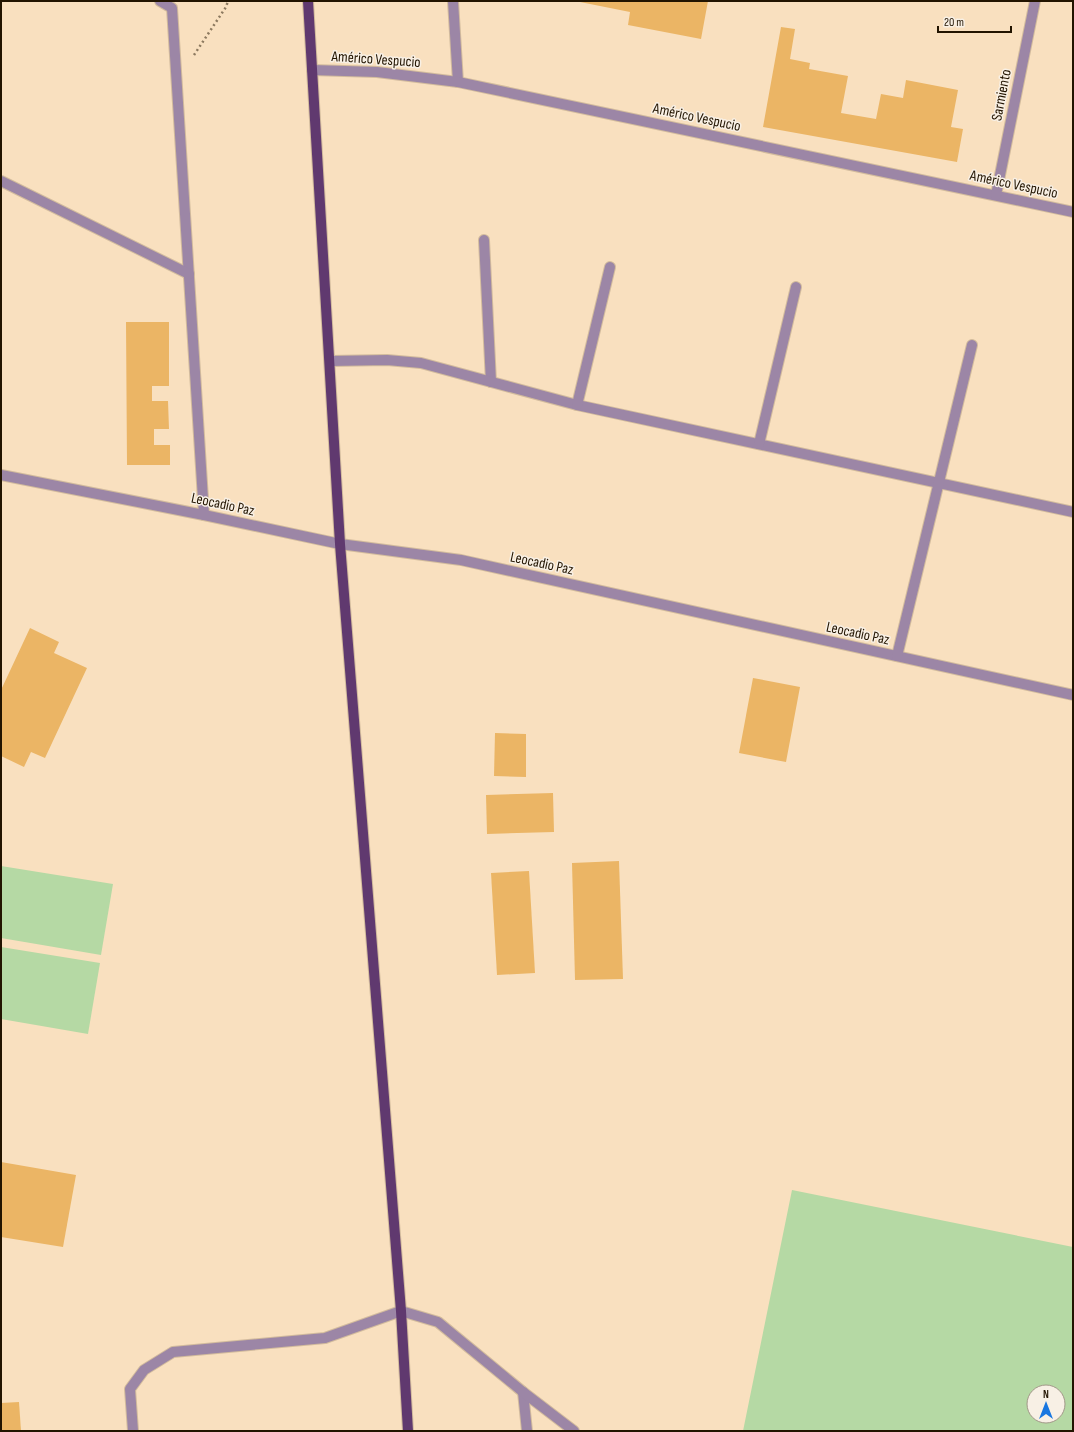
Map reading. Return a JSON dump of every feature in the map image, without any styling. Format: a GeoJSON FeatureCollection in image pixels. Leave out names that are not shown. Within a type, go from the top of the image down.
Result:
{"type":"FeatureCollection","features":[{"type":"Feature","properties":{"kind":"main road"},"geometry":{"type":"LineString","coordinates":[[308,1],[340,544],[401,1311],[408,1431]]}},
{"type":"Feature","properties":{"kind":"street"},"geometry":{"type":"LineString","coordinates":[[160,1],[172,8],[204,515]]}},
{"type":"Feature","properties":{"kind":"street"},"geometry":{"type":"LineString","coordinates":[[453,1],[458,82]]}},
{"type":"Feature","properties":{"kind":"street","name":"Sarmiento"},"geometry":{"type":"LineString","coordinates":[[996,195],[1035,1]]}},
{"type":"Feature","properties":{"kind":"street","name":"Américo Vespucio"},"geometry":{"type":"LineString","coordinates":[[312,70],[377,72],[458,82],[1073,212]]}},
{"type":"Feature","properties":{"kind":"street"},"geometry":{"type":"LineString","coordinates":[[1,181],[189,274]]}},
{"type":"Feature","properties":{"kind":"street"},"geometry":{"type":"LineString","coordinates":[[484,240],[491,382]]}},
{"type":"Feature","properties":{"kind":"street"},"geometry":{"type":"LineString","coordinates":[[577,405],[610,267]]}},
{"type":"Feature","properties":{"kind":"street"},"geometry":{"type":"LineString","coordinates":[[759,444],[796,287]]}},
{"type":"Feature","properties":{"kind":"street"},"geometry":{"type":"LineString","coordinates":[[897,656],[972,345]]}},
{"type":"Feature","properties":{"kind":"street"},"geometry":{"type":"LineString","coordinates":[[330,361],[387,360],[421,363],[577,405],[1073,512]]}},
{"type":"Feature","properties":{"kind":"street","name":"Leocadio Paz"},"geometry":{"type":"LineString","coordinates":[[1,475],[204,515],[340,544],[461,560],[1073,695]]}},
{"type":"Feature","properties":{"kind":"street"},"geometry":{"type":"LineString","coordinates":[[133,1431],[130,1389],[144,1370],[173,1352],[325,1338],[401,1311],[438,1322],[523,1392],[574,1431]]}},
{"type":"Feature","properties":{"kind":"street"},"geometry":{"type":"LineString","coordinates":[[523,1392],[527,1431]]}},
{"type":"Feature","properties":{"kind":"path"},"geometry":{"type":"LineString","coordinates":[[193,56],[226,7],[228,1]]}},
{"type":"Feature","properties":{"kind":"green space"},"geometry":{"type":"Polygon","coordinates":[[[1,866],[113,884],[101,955],[1,938],[1,866]]]}},
{"type":"Feature","properties":{"kind":"green space"},"geometry":{"type":"Polygon","coordinates":[[[1,947],[100,963],[88,1034],[1,1019],[1,947]]]}},
{"type":"Feature","properties":{"kind":"green space"},"geometry":{"type":"Polygon","coordinates":[[[792,1190],[1073,1247],[1073,1431],[743,1431],[792,1190]]]}},
{"type":"Feature","properties":{"kind":"building"},"geometry":{"type":"Polygon","coordinates":[[[575,1],[708,1],[701,39],[628,25],[630,12],[575,1]]]}},
{"type":"Feature","properties":{"kind":"building"},"geometry":{"type":"Polygon","coordinates":[[[781,27],[795,29],[790,59],[810,63],[809,69],[848,76],[841,113],[876,119],[881,94],[903,98],[906,80],[958,90],[951,127],[963,129],[957,162],[763,127],[781,27]]]}},
{"type":"Feature","properties":{"kind":"building"},"geometry":{"type":"Polygon","coordinates":[[[126,322],[169,322],[169,386],[152,386],[152,401],[168,401],[169,429],[154,429],[154,445],[170,445],[170,465],[127,465],[126,322]]]}},
{"type":"Feature","properties":{"kind":"building"},"geometry":{"type":"Polygon","coordinates":[[[30,628],[59,642],[54,653],[87,668],[45,758],[31,752],[24,767],[1,756],[1,690],[30,628]]]}},
{"type":"Feature","properties":{"kind":"building"},"geometry":{"type":"Polygon","coordinates":[[[753,678],[800,687],[786,762],[739,753],[753,678]]]}},
{"type":"Feature","properties":{"kind":"building"},"geometry":{"type":"Polygon","coordinates":[[[495,733],[526,734],[526,777],[494,776],[495,733]]]}},
{"type":"Feature","properties":{"kind":"building"},"geometry":{"type":"Polygon","coordinates":[[[553,793],[554,832],[487,834],[486,795],[553,793]]]}},
{"type":"Feature","properties":{"kind":"building"},"geometry":{"type":"Polygon","coordinates":[[[619,861],[623,979],[575,980],[572,863],[619,861]]]}},
{"type":"Feature","properties":{"kind":"building"},"geometry":{"type":"Polygon","coordinates":[[[529,871],[535,973],[497,975],[491,873],[529,871]]]}},
{"type":"Feature","properties":{"kind":"building"},"geometry":{"type":"Polygon","coordinates":[[[1,1162],[76,1175],[63,1247],[1,1237],[1,1162]]]}},
{"type":"Feature","properties":{"kind":"building"},"geometry":{"type":"Polygon","coordinates":[[[19,1402],[21,1431],[1,1431],[1,1403],[19,1402]]]}}]}
